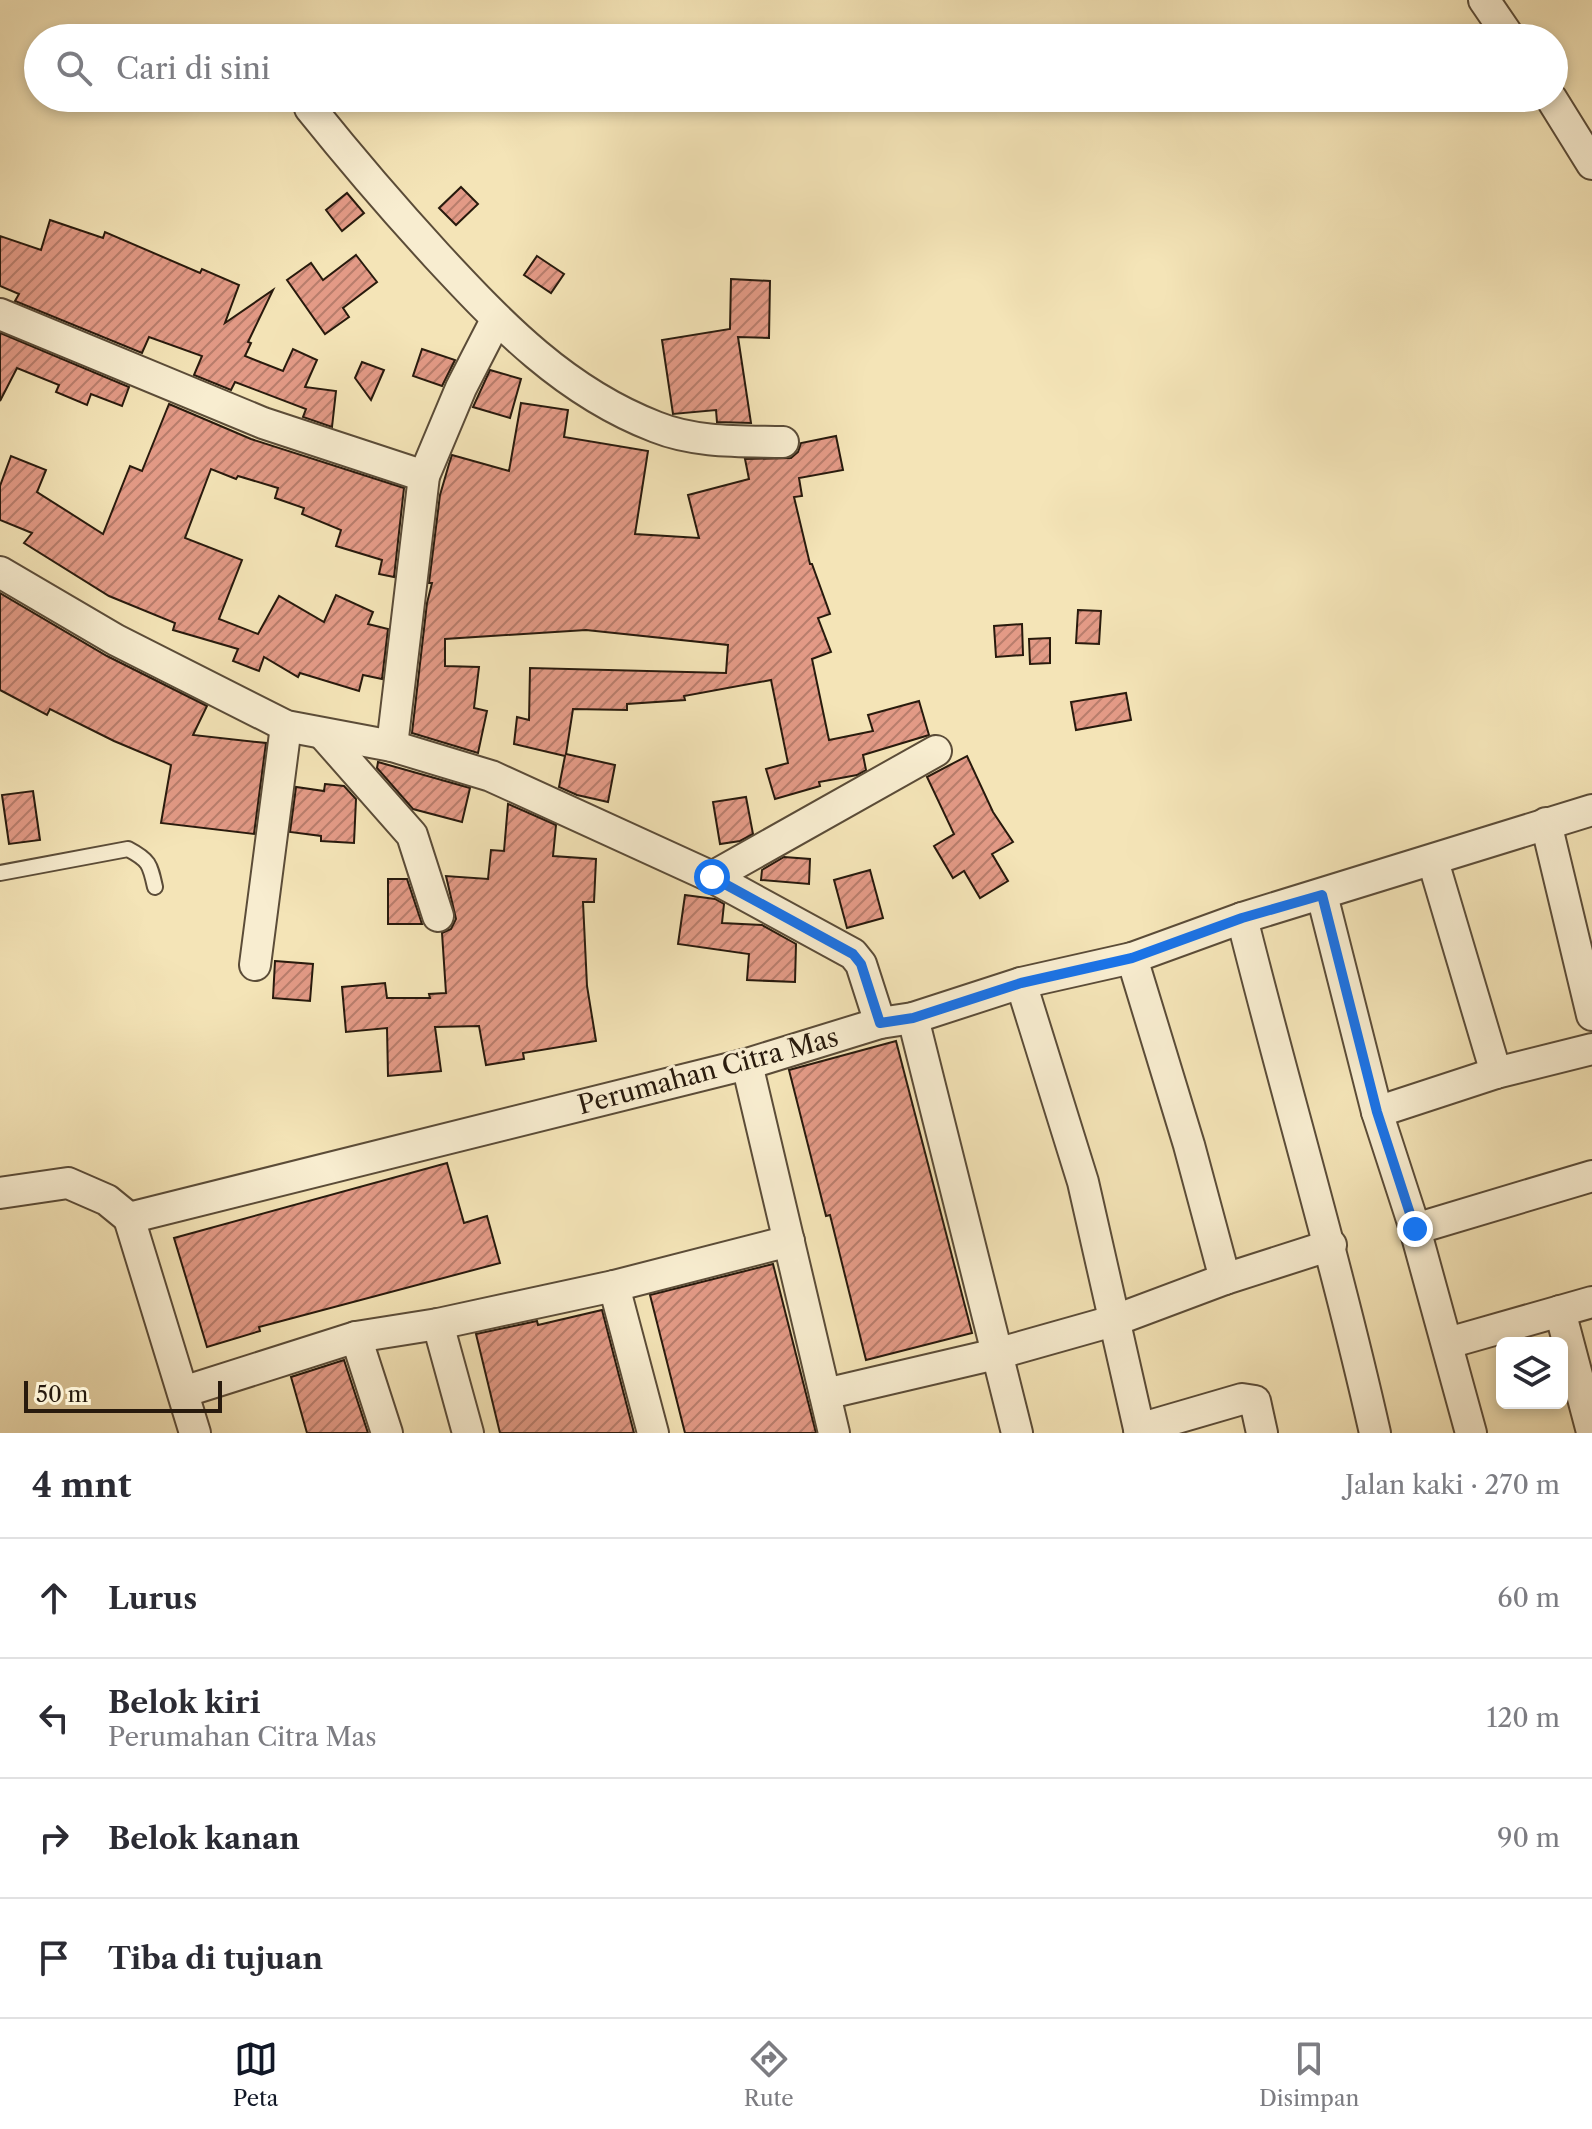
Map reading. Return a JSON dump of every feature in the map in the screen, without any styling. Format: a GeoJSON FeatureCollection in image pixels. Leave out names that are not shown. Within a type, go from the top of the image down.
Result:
{"type":"FeatureCollection","features":[{"type":"Feature","properties":{"kind":"street"},"geometry":{"type":"LineString","coordinates":[[1484,0],[1500,24]]}},
{"type":"Feature","properties":{"kind":"street"},"geometry":{"type":"LineString","coordinates":[[313,112],[367,179],[496,320],[592,397],[658,428],[703,439],[783,442]]}},
{"type":"Feature","properties":{"kind":"street"},"geometry":{"type":"LineString","coordinates":[[1560,112],[1592,164]]}},
{"type":"Feature","properties":{"kind":"street"},"geometry":{"type":"LineString","coordinates":[[0,314],[263,423],[424,476]]}},
{"type":"Feature","properties":{"kind":"street"},"geometry":{"type":"LineString","coordinates":[[392,746],[424,476],[461,388],[496,320]]}},
{"type":"Feature","properties":{"kind":"street"},"geometry":{"type":"LineString","coordinates":[[0,572],[116,640],[286,726],[392,746],[491,776],[712,877],[853,954],[861,964],[880,1023]]}},
{"type":"Feature","properties":{"kind":"street"},"geometry":{"type":"LineString","coordinates":[[255,965],[286,726]]}},
{"type":"Feature","properties":{"kind":"street"},"geometry":{"type":"LineString","coordinates":[[323,734],[412,835],[438,916]]}},
{"type":"Feature","properties":{"kind":"street"},"geometry":{"type":"LineString","coordinates":[[712,877],[936,751]]}},
{"type":"Feature","properties":{"kind":"street","name":"Perumahan Citra Mas"},"geometry":{"type":"LineString","coordinates":[[129,1218],[747,1064],[880,1023],[913,1018],[1021,983],[1132,958],[1242,918],[1592,810]]}},
{"type":"Feature","properties":{"kind":"street"},"geometry":{"type":"LineString","coordinates":[[1546,823],[1592,1015]]}},
{"type":"Feature","properties":{"kind":"street"},"geometry":{"type":"LineString","coordinates":[[1433,861],[1496,1073]]}},
{"type":"Feature","properties":{"kind":"street"},"geometry":{"type":"LineString","coordinates":[[1322,895],[1377,1112],[1415,1229],[1471,1433]]}},
{"type":"Feature","properties":{"kind":"street"},"geometry":{"type":"LineString","coordinates":[[1242,918],[1291,1111],[1331,1245],[1375,1433]]}},
{"type":"Feature","properties":{"kind":"street"},"geometry":{"type":"LineString","coordinates":[[1132,958],[1189,1145],[1225,1279]]}},
{"type":"Feature","properties":{"kind":"street"},"geometry":{"type":"LineString","coordinates":[[1021,983],[1083,1182],[1139,1431],[1242,1399],[1255,1401],[1262,1433]]}},
{"type":"Feature","properties":{"kind":"street"},"geometry":{"type":"LineString","coordinates":[[913,1018],[1017,1433]]}},
{"type":"Feature","properties":{"kind":"street"},"geometry":{"type":"LineString","coordinates":[[1377,1112],[1496,1073],[1592,1049]]}},
{"type":"Feature","properties":{"kind":"street"},"geometry":{"type":"LineString","coordinates":[[747,1064],[834,1433]]}},
{"type":"Feature","properties":{"kind":"street"},"geometry":{"type":"LineString","coordinates":[[1415,1229],[1592,1176]]}},
{"type":"Feature","properties":{"kind":"street"},"geometry":{"type":"LineString","coordinates":[[0,1193],[68,1183],[107,1200],[129,1218],[195,1433]]}},
{"type":"Feature","properties":{"kind":"street"},"geometry":{"type":"LineString","coordinates":[[183,1392],[356,1337],[438,1324],[614,1286],[789,1241]]}},
{"type":"Feature","properties":{"kind":"street"},"geometry":{"type":"LineString","coordinates":[[825,1394],[996,1354],[1113,1321],[1225,1279],[1331,1245]]}},
{"type":"Feature","properties":{"kind":"street"},"geometry":{"type":"LineString","coordinates":[[614,1286],[653,1433]]}},
{"type":"Feature","properties":{"kind":"street"},"geometry":{"type":"LineString","coordinates":[[1448,1343],[1592,1302]]}},
{"type":"Feature","properties":{"kind":"street"},"geometry":{"type":"LineString","coordinates":[[1560,1311],[1592,1432]]}},
{"type":"Feature","properties":{"kind":"street"},"geometry":{"type":"LineString","coordinates":[[438,1324],[468,1433]]}},
{"type":"Feature","properties":{"kind":"street"},"geometry":{"type":"LineString","coordinates":[[356,1337],[387,1433]]}},
{"type":"Feature","properties":{"kind":"lane"},"geometry":{"type":"LineString","coordinates":[[0,873],[128,849],[142,856],[150,866],[155,887]]}},
{"type":"Feature","properties":{"kind":"building"},"geometry":{"type":"Polygon","coordinates":[[[461,187],[478,204],[456,225],[439,208],[461,187]]]}},
{"type":"Feature","properties":{"kind":"building"},"geometry":{"type":"Polygon","coordinates":[[[347,193],[364,213],[342,231],[326,210],[347,193]]]}},
{"type":"Feature","properties":{"kind":"building"},"geometry":{"type":"Polygon","coordinates":[[[50,220],[103,238],[105,232],[200,273],[202,269],[239,285],[225,323],[273,290],[248,342],[251,343],[245,356],[283,371],[293,349],[317,360],[305,387],[336,391],[332,427],[303,417],[306,409],[235,382],[231,390],[194,375],[202,356],[149,337],[142,353],[15,301],[19,294],[0,286],[0,236],[41,250],[50,220]]]}},
{"type":"Feature","properties":{"kind":"building"},"geometry":{"type":"Polygon","coordinates":[[[356,255],[377,282],[343,308],[349,317],[325,334],[287,280],[311,263],[323,280],[356,255]]]}},
{"type":"Feature","properties":{"kind":"building"},"geometry":{"type":"Polygon","coordinates":[[[537,256],[564,274],[551,293],[524,275],[537,256]]]}},
{"type":"Feature","properties":{"kind":"building"},"geometry":{"type":"Polygon","coordinates":[[[731,279],[770,281],[769,338],[738,337],[751,423],[717,422],[716,410],[673,414],[662,340],[730,329],[731,279]]]}},
{"type":"Feature","properties":{"kind":"building"},"geometry":{"type":"Polygon","coordinates":[[[0,333],[129,387],[122,406],[91,394],[87,405],[56,392],[59,385],[17,368],[0,401],[0,333]]]}},
{"type":"Feature","properties":{"kind":"building"},"geometry":{"type":"Polygon","coordinates":[[[422,349],[455,360],[442,386],[413,376],[422,349]]]}},
{"type":"Feature","properties":{"kind":"building"},"geometry":{"type":"Polygon","coordinates":[[[362,362],[384,370],[371,400],[355,378],[362,362]]]}},
{"type":"Feature","properties":{"kind":"building"},"geometry":{"type":"Polygon","coordinates":[[[490,370],[521,379],[510,418],[473,407],[490,370]]]}},
{"type":"Feature","properties":{"kind":"building"},"geometry":{"type":"Polygon","coordinates":[[[521,403],[568,410],[564,437],[648,451],[635,534],[699,538],[688,495],[749,479],[745,459],[791,458],[798,452],[801,443],[836,436],[843,470],[799,478],[802,496],[794,497],[810,564],[830,614],[818,618],[831,652],[812,659],[829,740],[873,731],[868,715],[919,701],[929,735],[863,755],[866,770],[857,775],[819,782],[820,786],[775,799],[766,769],[788,763],[771,680],[684,696],[685,700],[627,704],[627,710],[573,709],[566,754],[615,765],[608,802],[577,795],[559,787],[565,756],[514,744],[517,717],[529,720],[530,668],[726,673],[728,645],[586,630],[445,639],[445,666],[479,667],[474,708],[487,711],[478,753],[412,733],[440,495],[449,464],[452,455],[509,471],[521,403]]]}},
{"type":"Feature","properties":{"kind":"building"},"geometry":{"type":"Polygon","coordinates":[[[169,404],[251,439],[404,488],[394,577],[379,574],[382,560],[336,546],[341,530],[302,514],[304,508],[275,498],[278,488],[238,476],[236,479],[211,469],[185,538],[242,560],[219,619],[258,634],[279,596],[324,622],[336,595],[373,612],[368,624],[388,629],[382,679],[363,675],[359,691],[300,673],[298,677],[264,657],[259,671],[233,661],[238,649],[173,630],[175,623],[109,596],[24,543],[32,533],[0,520],[0,486],[11,456],[46,470],[37,492],[103,534],[130,466],[142,471],[169,404]]]}},
{"type":"Feature","properties":{"kind":"building"},"geometry":{"type":"Polygon","coordinates":[[[0,593],[107,656],[207,706],[193,735],[266,743],[254,834],[161,823],[171,765],[50,709],[47,715],[0,690],[0,593]]]}},
{"type":"Feature","properties":{"kind":"building"},"geometry":{"type":"Polygon","coordinates":[[[1078,610],[1101,611],[1099,644],[1076,643],[1078,610]]]}},
{"type":"Feature","properties":{"kind":"building"},"geometry":{"type":"Polygon","coordinates":[[[1022,624],[1023,655],[996,657],[994,626],[1022,624]]]}},
{"type":"Feature","properties":{"kind":"building"},"geometry":{"type":"Polygon","coordinates":[[[1050,638],[1050,663],[1030,664],[1029,639],[1050,638]]]}},
{"type":"Feature","properties":{"kind":"building"},"geometry":{"type":"Polygon","coordinates":[[[1126,693],[1131,720],[1076,730],[1071,702],[1126,693]]]}},
{"type":"Feature","properties":{"kind":"building"},"geometry":{"type":"Polygon","coordinates":[[[967,756],[993,812],[1013,842],[992,854],[1008,881],[980,898],[964,871],[953,878],[934,846],[954,834],[927,777],[967,756]]]}},
{"type":"Feature","properties":{"kind":"building"},"geometry":{"type":"Polygon","coordinates":[[[378,762],[470,788],[462,822],[413,809],[377,768],[378,762]]]}},
{"type":"Feature","properties":{"kind":"building"},"geometry":{"type":"Polygon","coordinates":[[[325,784],[344,786],[356,799],[354,843],[321,841],[321,836],[290,832],[296,787],[324,791],[325,784]]]}},
{"type":"Feature","properties":{"kind":"building"},"geometry":{"type":"Polygon","coordinates":[[[33,791],[40,840],[9,844],[2,795],[33,791]]]}},
{"type":"Feature","properties":{"kind":"building"},"geometry":{"type":"Polygon","coordinates":[[[746,797],[753,834],[740,841],[720,844],[713,802],[746,797]]]}},
{"type":"Feature","properties":{"kind":"building"},"geometry":{"type":"Polygon","coordinates":[[[508,804],[556,825],[553,856],[596,859],[594,902],[583,902],[587,986],[596,1041],[523,1053],[524,1059],[486,1065],[479,1026],[435,1027],[441,1071],[388,1076],[387,1028],[346,1032],[342,987],[385,983],[387,998],[430,998],[429,994],[446,993],[442,933],[451,929],[456,919],[446,876],[488,879],[491,850],[504,851],[508,804]]]}},
{"type":"Feature","properties":{"kind":"building"},"geometry":{"type":"Polygon","coordinates":[[[784,857],[810,859],[809,884],[761,880],[762,870],[784,857]]]}},
{"type":"Feature","properties":{"kind":"building"},"geometry":{"type":"Polygon","coordinates":[[[870,870],[883,918],[847,928],[834,880],[870,870]]]}},
{"type":"Feature","properties":{"kind":"building"},"geometry":{"type":"Polygon","coordinates":[[[388,879],[407,879],[422,924],[388,924],[388,879]]]}},
{"type":"Feature","properties":{"kind":"building"},"geometry":{"type":"Polygon","coordinates":[[[685,895],[715,899],[724,904],[722,923],[762,925],[796,944],[795,982],[747,980],[749,954],[678,944],[685,895]]]}},
{"type":"Feature","properties":{"kind":"building"},"geometry":{"type":"Polygon","coordinates":[[[275,961],[313,964],[310,1001],[273,998],[275,961]]]}},
{"type":"Feature","properties":{"kind":"building"},"geometry":{"type":"Polygon","coordinates":[[[896,1041],[972,1333],[866,1360],[830,1215],[826,1216],[789,1070],[896,1041]]]}},
{"type":"Feature","properties":{"kind":"building"},"geometry":{"type":"Polygon","coordinates":[[[447,1163],[464,1223],[487,1216],[500,1263],[259,1327],[260,1331],[207,1347],[174,1238],[447,1163]]]}},
{"type":"Feature","properties":{"kind":"building"},"geometry":{"type":"Polygon","coordinates":[[[773,1264],[816,1433],[685,1433],[650,1295],[773,1264]]]}},
{"type":"Feature","properties":{"kind":"building"},"geometry":{"type":"Polygon","coordinates":[[[602,1310],[634,1433],[500,1433],[476,1334],[537,1321],[538,1325],[602,1310]]]}},
{"type":"Feature","properties":{"kind":"building"},"geometry":{"type":"Polygon","coordinates":[[[344,1360],[368,1433],[307,1433],[291,1377],[344,1360]]]}},
{"type":"Feature","properties":{"kind":"route"},"geometry":{"type":"LineString","coordinates":[[712,877],[853,954],[861,964],[880,1023],[913,1018],[1021,983],[1132,958],[1242,918],[1322,895],[1377,1112],[1415,1229]]}}]}
